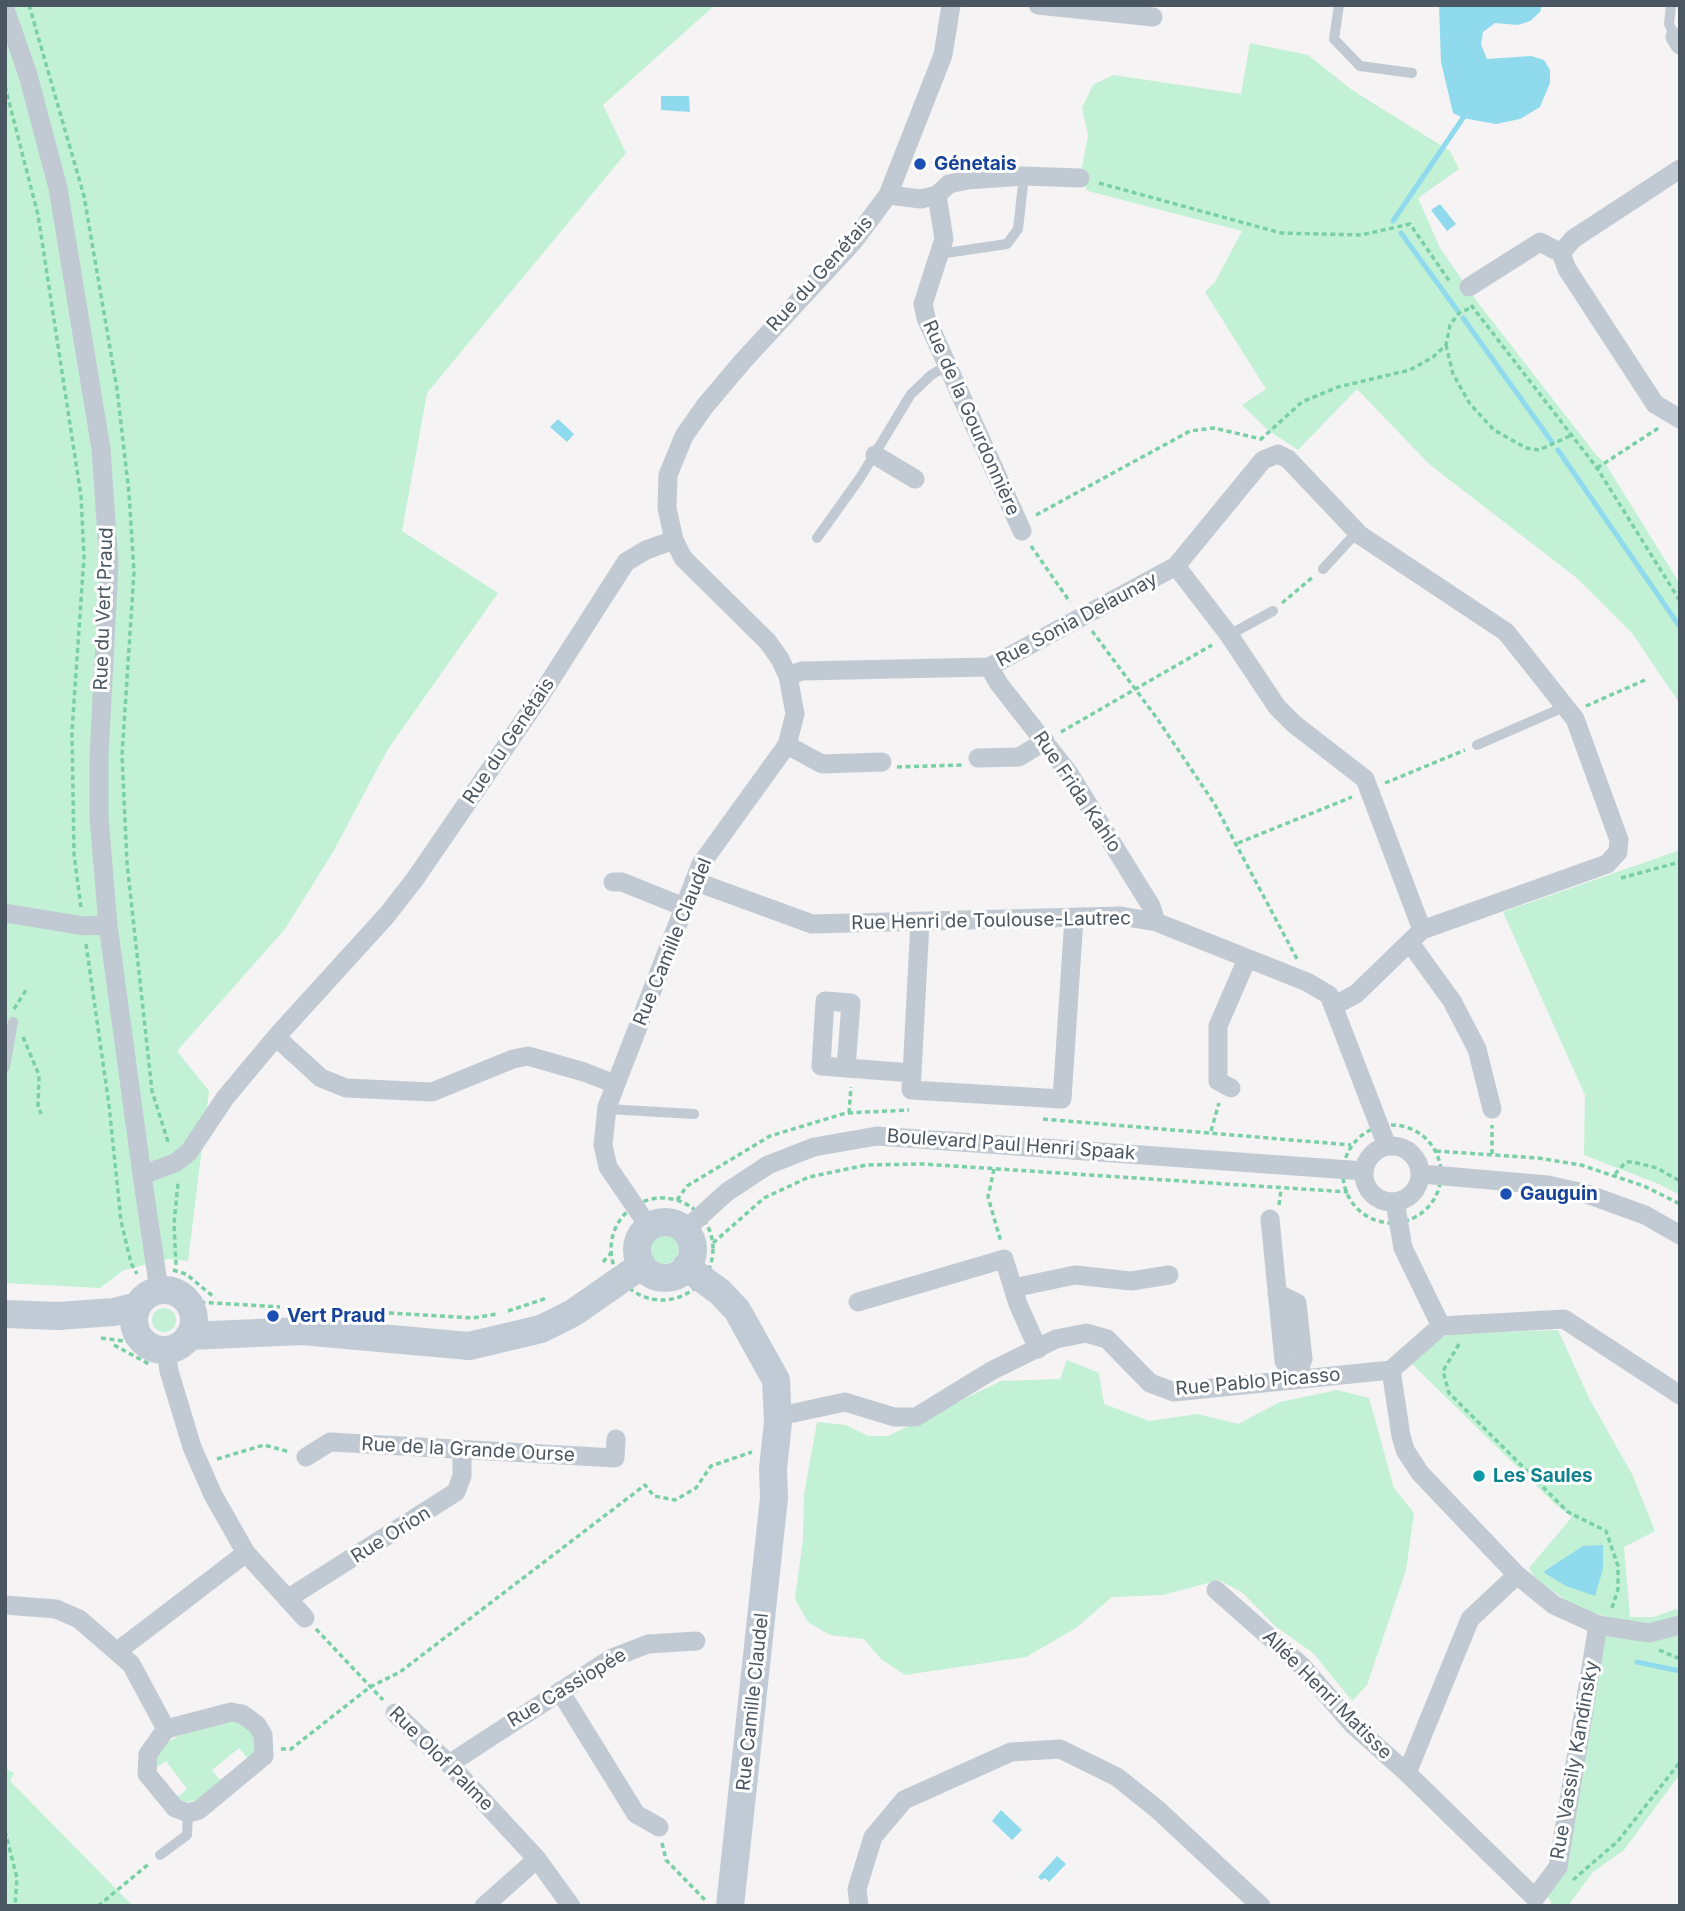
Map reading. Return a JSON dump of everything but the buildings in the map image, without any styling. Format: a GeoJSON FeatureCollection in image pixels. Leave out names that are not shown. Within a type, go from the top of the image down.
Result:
{"type":"FeatureCollection","features":[{"type":"Feature","properties":{"kind":"street","name":"Rue du Genétais"},"geometry":{"type":"LineString","coordinates":[[142,1175],[175,1163],[189,1152],[225,1098],[276,1037],[387,915],[415,879],[539,698],[617,573],[636,555],[674,540],[666,490],[673,457],[684,436],[743,360],[853,242],[888,195],[943,55],[951,5]]}},
{"type":"Feature","properties":{"kind":"street"},"geometry":{"type":"LineString","coordinates":[[1038,5],[1153,17]]}},
{"type":"Feature","properties":{"kind":"street","name":"Rue du Vert Praud"},"geometry":{"type":"LineString","coordinates":[[5,9],[28,75],[58,188],[104,471],[109,564],[99,756],[100,817],[108,925],[142,1175]]}},
{"type":"Feature","properties":{"kind":"street"},"geometry":{"type":"LineString","coordinates":[[1561,253],[1573,239],[1680,169]]}},
{"type":"Feature","properties":{"kind":"street"},"geometry":{"type":"LineString","coordinates":[[888,195],[921,199],[937,195],[949,184],[1024,176],[1080,178]]}},
{"type":"Feature","properties":{"kind":"street"},"geometry":{"type":"LineString","coordinates":[[937,195],[944,239],[939,254]]}},
{"type":"Feature","properties":{"kind":"street"},"geometry":{"type":"LineString","coordinates":[[1465,291],[1540,242],[1561,253],[1567,269],[1655,404],[1678,418]]}},
{"type":"Feature","properties":{"kind":"street","name":"Rue de la Gourdonnière"},"geometry":{"type":"LineString","coordinates":[[939,254],[923,304],[926,318],[945,367],[1020,528]]}},
{"type":"Feature","properties":{"kind":"street"},"geometry":{"type":"LineString","coordinates":[[1262,447],[1288,459],[1357,533],[1495,622],[1567,708],[1619,840],[1615,859],[1607,864],[1416,936],[1356,994],[1335,1005]]}},
{"type":"Feature","properties":{"kind":"street","name":"Rue Sonia Delaunay"},"geometry":{"type":"LineString","coordinates":[[788,676],[802,671],[989,667],[1177,566],[1263,460],[1262,447]]}},
{"type":"Feature","properties":{"kind":"street"},"geometry":{"type":"LineString","coordinates":[[875,456],[915,479]]}},
{"type":"Feature","properties":{"kind":"street","name":"Rue Camille Claudel"},"geometry":{"type":"LineString","coordinates":[[641,1217],[614,1177],[604,1156],[603,1131],[607,1109],[694,881],[708,854],[787,745],[795,714],[788,676],[768,642],[694,572],[674,540]]}},
{"type":"Feature","properties":{"kind":"street"},"geometry":{"type":"LineString","coordinates":[[1177,566],[1282,712],[1365,779],[1416,936],[1477,1049],[1492,1109]]}},
{"type":"Feature","properties":{"kind":"street","name":"Rue Frida Kahlo"},"geometry":{"type":"LineString","coordinates":[[989,667],[999,684],[1045,741],[1129,869],[1151,906],[1156,922]]}},
{"type":"Feature","properties":{"kind":"street"},"geometry":{"type":"LineString","coordinates":[[978,758],[1019,757],[1045,741]]}},
{"type":"Feature","properties":{"kind":"street"},"geometry":{"type":"LineString","coordinates":[[787,745],[821,764],[881,762]]}},
{"type":"Feature","properties":{"kind":"street","name":"Rue Henri de Toulouse-Lautrec"},"geometry":{"type":"LineString","coordinates":[[694,881],[812,924],[1137,917],[1156,922],[1323,990],[1335,1005],[1387,1146]]}},
{"type":"Feature","properties":{"kind":"street"},"geometry":{"type":"LineString","coordinates":[[613,882],[622,882],[684,907]]}},
{"type":"Feature","properties":{"kind":"street"},"geometry":{"type":"LineString","coordinates":[[5,913],[84,926],[108,925]]}},
{"type":"Feature","properties":{"kind":"street"},"geometry":{"type":"LineString","coordinates":[[920,922],[911,1090],[1062,1099],[1074,918]]}},
{"type":"Feature","properties":{"kind":"street"},"geometry":{"type":"LineString","coordinates":[[1228,1086],[1218,1082],[1218,1026],[1247,959]]}},
{"type":"Feature","properties":{"kind":"street"},"geometry":{"type":"LineString","coordinates":[[276,1037],[321,1078],[346,1088],[432,1092],[513,1059],[528,1056],[615,1084]]}},
{"type":"Feature","properties":{"kind":"street"},"geometry":{"type":"LineString","coordinates":[[849,1068],[912,1073]]}},
{"type":"Feature","properties":{"kind":"street","name":"Boulevard Paul Henri Spaak"},"geometry":{"type":"LineString","coordinates":[[699,1248],[727,1192],[768,1164],[814,1147],[877,1136],[1348,1175]]}},
{"type":"Feature","properties":{"kind":"street"},"geometry":{"type":"LineString","coordinates":[[1431,1174],[1414,1192],[1395,1202],[1373,1195],[1365,1184],[1348,1175],[1371,1155],[1387,1146],[1399,1146],[1410,1152],[1431,1174],[1548,1185],[1584,1193],[1645,1215],[1680,1235]]}},
{"type":"Feature","properties":{"kind":"street"},"geometry":{"type":"LineString","coordinates":[[142,1175],[158,1283],[179,1315],[174,1392],[199,1467],[246,1553],[305,1618]]}},
{"type":"Feature","properties":{"kind":"street"},"geometry":{"type":"LineString","coordinates":[[1395,1202],[1403,1248],[1441,1326]]}},
{"type":"Feature","properties":{"kind":"street"},"geometry":{"type":"LineString","coordinates":[[126,1341],[137,1306],[145,1296],[179,1315],[272,1322],[302,1331],[469,1346],[541,1329],[573,1313],[632,1273],[662,1277],[676,1275],[699,1248],[668,1222],[641,1217],[632,1273]]}},
{"type":"Feature","properties":{"kind":"street"},"geometry":{"type":"LineString","coordinates":[[1270,1219],[1277,1293],[1297,1303],[1303,1359],[1296,1378]]}},
{"type":"Feature","properties":{"kind":"street","name":"Rue Camille Claudel"},"geometry":{"type":"LineString","coordinates":[[699,1248],[776,1380],[788,1389],[794,1413],[790,1455],[774,1498],[714,1901]]}},
{"type":"Feature","properties":{"kind":"street"},"geometry":{"type":"LineString","coordinates":[[858,1302],[1004,1259],[1038,1349]]}},
{"type":"Feature","properties":{"kind":"street"},"geometry":{"type":"LineString","coordinates":[[1013,1288],[1075,1275],[1131,1280],[1169,1275]]}},
{"type":"Feature","properties":{"kind":"street"},"geometry":{"type":"LineString","coordinates":[[5,1314],[58,1317],[114,1312],[137,1306]]}},
{"type":"Feature","properties":{"kind":"street"},"geometry":{"type":"LineString","coordinates":[[58,1317],[126,1341],[150,1346],[179,1315]]}},
{"type":"Feature","properties":{"kind":"street"},"geometry":{"type":"LineString","coordinates":[[1680,1395],[1564,1319],[1441,1326],[1391,1370],[1401,1436],[1411,1461],[1517,1575],[1554,1605],[1603,1626],[1649,1633],[1680,1625]]}},
{"type":"Feature","properties":{"kind":"street","name":"Rue Pablo Picasso"},"geometry":{"type":"LineString","coordinates":[[794,1413],[845,1402],[894,1418],[916,1417],[992,1371],[1071,1335],[1097,1335],[1107,1339],[1150,1383],[1174,1392],[1391,1370]]}},
{"type":"Feature","properties":{"kind":"street","name":"Rue Camille Claudel"},"geometry":{"type":"LineString","coordinates":[[774,1498],[772,1469],[778,1422],[776,1380]]}},
{"type":"Feature","properties":{"kind":"street","name":"Rue de la Grande Ourse"},"geometry":{"type":"LineString","coordinates":[[306,1457],[330,1442],[615,1458],[616,1439]]}},
{"type":"Feature","properties":{"kind":"street","name":"Rue Orion"},"geometry":{"type":"LineString","coordinates":[[287,1599],[457,1492],[462,1476],[463,1449]]}},
{"type":"Feature","properties":{"kind":"street"},"geometry":{"type":"LineString","coordinates":[[119,1650],[246,1553]]}},
{"type":"Feature","properties":{"kind":"street"},"geometry":{"type":"LineString","coordinates":[[1517,1575],[1470,1619],[1407,1773],[1535,1898]]}},
{"type":"Feature","properties":{"kind":"street","name":"Allée Henri Matisse"},"geometry":{"type":"LineString","coordinates":[[1216,1590],[1303,1666],[1353,1725],[1407,1773]]}},
{"type":"Feature","properties":{"kind":"street"},"geometry":{"type":"LineString","coordinates":[[5,1605],[64,1611],[79,1619],[119,1650],[135,1670],[166,1728]]}},
{"type":"Feature","properties":{"kind":"street","name":"Rue Vassily Kandinsky"},"geometry":{"type":"LineString","coordinates":[[1535,1898],[1558,1867],[1603,1626]]}},
{"type":"Feature","properties":{"kind":"street","name":"Rue Cassiopée"},"geometry":{"type":"LineString","coordinates":[[449,1764],[560,1691],[631,1649],[664,1641],[696,1641]]}},
{"type":"Feature","properties":{"kind":"street"},"geometry":{"type":"LineString","coordinates":[[560,1691],[636,1814],[659,1827]]}},
{"type":"Feature","properties":{"kind":"street"},"geometry":{"type":"LineString","coordinates":[[231,1712],[242,1714],[257,1725],[265,1748],[259,1763],[199,1810],[188,1813],[175,1808],[147,1774],[148,1754],[166,1728],[231,1712]]}},
{"type":"Feature","properties":{"kind":"street","name":"Rue Olof Palme"},"geometry":{"type":"LineString","coordinates":[[396,1713],[449,1764],[537,1858],[571,1906]]}},
{"type":"Feature","properties":{"kind":"street"},"geometry":{"type":"LineString","coordinates":[[859,1906],[857,1889],[873,1837],[904,1800],[1011,1752],[1060,1749],[1127,1785],[1261,1906]]}},
{"type":"Feature","properties":{"kind":"street"},"geometry":{"type":"LineString","coordinates":[[484,1906],[537,1858]]}},
{"type":"Feature","properties":{"kind":"lane"},"geometry":{"type":"LineString","coordinates":[[1671,5],[1669,24],[1677,41]]}},
{"type":"Feature","properties":{"kind":"lane"},"geometry":{"type":"LineString","coordinates":[[1335,6],[1334,39],[1360,66],[1412,73]]}},
{"type":"Feature","properties":{"kind":"lane"},"geometry":{"type":"LineString","coordinates":[[939,254],[1007,244],[1018,229],[1024,176]]}},
{"type":"Feature","properties":{"kind":"lane"},"geometry":{"type":"LineString","coordinates":[[817,538],[875,456],[911,394],[931,375],[945,367]]}},
{"type":"Feature","properties":{"kind":"lane"},"geometry":{"type":"LineString","coordinates":[[1323,569],[1357,533]]}},
{"type":"Feature","properties":{"kind":"lane"},"geometry":{"type":"LineString","coordinates":[[1229,635],[1273,611]]}},
{"type":"Feature","properties":{"kind":"lane"},"geometry":{"type":"LineString","coordinates":[[1477,745],[1567,708]]}},
{"type":"Feature","properties":{"kind":"lane"},"geometry":{"type":"LineString","coordinates":[[5,1067],[13,1022]]}},
{"type":"Feature","properties":{"kind":"lane"},"geometry":{"type":"LineString","coordinates":[[607,1109],[694,1114]]}},
{"type":"Feature","properties":{"kind":"lane"},"geometry":{"type":"LineString","coordinates":[[160,1855],[187,1835],[188,1813]]}},
{"type":"Feature","properties":{"kind":"path"},"geometry":{"type":"LineString","coordinates":[[5,86],[38,215],[81,496],[84,557],[72,731],[74,854],[109,1105],[121,1221],[135,1273]]}},
{"type":"Feature","properties":{"kind":"path"},"geometry":{"type":"LineString","coordinates":[[1080,178],[1281,233],[1362,236],[1410,224],[1450,283],[1465,291],[1473,307],[1597,468],[1680,601]]}},
{"type":"Feature","properties":{"kind":"path"},"geometry":{"type":"LineString","coordinates":[[1473,307],[1459,313],[1450,325],[1446,345],[1453,374],[1470,404],[1494,430],[1526,448],[1539,450],[1572,435]]}},
{"type":"Feature","properties":{"kind":"path"},"geometry":{"type":"LineString","coordinates":[[1307,982],[1238,843],[1137,691],[1050,577],[1020,528],[1190,431],[1214,428],[1239,431],[1262,447],[1302,402],[1338,387],[1410,370],[1433,357],[1446,345]]}},
{"type":"Feature","properties":{"kind":"path"},"geometry":{"type":"LineString","coordinates":[[1597,468],[1678,418]]}},
{"type":"Feature","properties":{"kind":"path"},"geometry":{"type":"LineString","coordinates":[[1273,611],[1323,569]]}},
{"type":"Feature","properties":{"kind":"path"},"geometry":{"type":"LineString","coordinates":[[1045,741],[1137,691],[1229,635]]}},
{"type":"Feature","properties":{"kind":"path"},"geometry":{"type":"LineString","coordinates":[[1567,708],[1645,680]]}},
{"type":"Feature","properties":{"kind":"path"},"geometry":{"type":"LineString","coordinates":[[881,762],[896,767],[965,765],[978,758]]}},
{"type":"Feature","properties":{"kind":"path"},"geometry":{"type":"LineString","coordinates":[[26,990],[14,1006],[13,1022],[36,1061],[39,1075],[37,1105],[41,1114]]}},
{"type":"Feature","properties":{"kind":"path"},"geometry":{"type":"LineString","coordinates":[[849,1068],[849,1113]]}},
{"type":"Feature","properties":{"kind":"path"},"geometry":{"type":"LineString","coordinates":[[1211,1131],[1228,1086]]}},
{"type":"Feature","properties":{"kind":"path"},"geometry":{"type":"LineString","coordinates":[[1492,1109],[1492,1154]]}},
{"type":"Feature","properties":{"kind":"path"},"geometry":{"type":"LineString","coordinates":[[1054,1120],[1211,1131],[1351,1145]]}},
{"type":"Feature","properties":{"kind":"path"},"geometry":{"type":"LineString","coordinates":[[1380,1127],[1405,1127],[1426,1138],[1436,1150],[1431,1174],[1430,1207],[1417,1217],[1398,1223],[1370,1219],[1357,1208],[1348,1192],[1351,1145],[1363,1135],[1380,1127]]}},
{"type":"Feature","properties":{"kind":"path"},"geometry":{"type":"LineString","coordinates":[[1615,1174],[1626,1162],[1633,1162],[1657,1168],[1680,1181]]}},
{"type":"Feature","properties":{"kind":"path"},"geometry":{"type":"LineString","coordinates":[[680,1297],[699,1248],[764,1198],[809,1177],[833,1170],[895,1164],[1348,1192]]}},
{"type":"Feature","properties":{"kind":"path"},"geometry":{"type":"LineString","coordinates":[[995,1169],[988,1197],[1004,1259]]}},
{"type":"Feature","properties":{"kind":"path"},"geometry":{"type":"LineString","coordinates":[[595,1270],[611,1253],[618,1224],[641,1217],[649,1199],[669,1198],[688,1204],[699,1248],[680,1297]]}},
{"type":"Feature","properties":{"kind":"path"},"geometry":{"type":"LineString","coordinates":[[611,1253],[632,1273],[646,1297],[663,1300],[680,1297]]}},
{"type":"Feature","properties":{"kind":"path"},"geometry":{"type":"LineString","coordinates":[[179,1315],[186,1274],[179,1315]]}},
{"type":"Feature","properties":{"kind":"path"},"geometry":{"type":"LineString","coordinates":[[367,1312],[473,1318],[534,1304],[554,1295]]}},
{"type":"Feature","properties":{"kind":"path"},"geometry":{"type":"LineString","coordinates":[[126,1341],[138,1355],[195,1302],[287,1307]]}},
{"type":"Feature","properties":{"kind":"path"},"geometry":{"type":"LineString","coordinates":[[1463,1323],[1462,1339],[1443,1371],[1444,1384],[1469,1413],[1568,1512],[1606,1531],[1618,1566],[1618,1588],[1603,1626]]}},
{"type":"Feature","properties":{"kind":"path"},"geometry":{"type":"LineString","coordinates":[[199,1467],[243,1449],[264,1445],[306,1457]]}},
{"type":"Feature","properties":{"kind":"path"},"geometry":{"type":"LineString","coordinates":[[265,1748],[291,1749],[370,1687],[400,1672],[645,1485],[654,1496],[675,1500],[696,1488],[711,1465],[750,1454],[755,1449]]}},
{"type":"Feature","properties":{"kind":"path","name":"Rue Olof Palme"},"geometry":{"type":"LineString","coordinates":[[305,1618],[396,1713]]}},
{"type":"Feature","properties":{"kind":"path"},"geometry":{"type":"LineString","coordinates":[[1535,1898],[1547,1898],[1582,1874],[1618,1841],[1680,1762]]}},
{"type":"Feature","properties":{"kind":"path"},"geometry":{"type":"LineString","coordinates":[[659,1827],[666,1860],[714,1901]]}},
{"type":"Feature","properties":{"kind":"path"},"geometry":{"type":"LineString","coordinates":[[5,1831],[17,1878],[15,1905]]}},
{"type":"Feature","properties":{"kind":"path"},"geometry":{"type":"LineString","coordinates":[[98,1906],[160,1855]]}},
{"type":"Feature","properties":{"kind":"green space"},"geometry":{"type":"Polygon","coordinates":[[[5,5],[715,5],[603,105],[626,153],[427,393],[402,531],[498,593],[388,749],[333,852],[285,929],[177,1051],[209,1091],[188,1261],[168,1259],[124,1270],[100,1288],[5,1283],[5,5]]]}},
{"type":"Feature","properties":{"kind":"green space"},"geometry":{"type":"Polygon","coordinates":[[[1250,43],[1308,55],[1352,90],[1450,151],[1459,169],[1418,198],[1440,248],[1479,304],[1605,463],[1680,584],[1680,704],[1632,633],[1578,579],[1429,464],[1357,389],[1298,450],[1268,430],[1242,405],[1266,389],[1205,292],[1215,282],[1242,231],[1088,191],[1080,178],[1088,135],[1082,108],[1093,85],[1113,75],[1241,94],[1250,43]]]}},
{"type":"Feature","properties":{"kind":"green space"},"geometry":{"type":"Polygon","coordinates":[[[1680,850],[1680,1195],[1584,1155],[1585,1095],[1503,912],[1680,850]]]}},
{"type":"Feature","properties":{"kind":"green space"},"geometry":{"type":"Polygon","coordinates":[[[664,1234],[670,1235],[678,1243],[678,1255],[670,1263],[664,1264],[658,1263],[650,1255],[649,1249],[650,1243],[658,1235],[664,1234]]]}},
{"type":"Feature","properties":{"kind":"green space"},"geometry":{"type":"Polygon","coordinates":[[[164,1308],[173,1311],[176,1320],[173,1329],[164,1332],[155,1329],[152,1320],[155,1311],[164,1308]]]}},
{"type":"Feature","properties":{"kind":"green space"},"geometry":{"type":"Polygon","coordinates":[[[1558,1330],[1589,1398],[1633,1476],[1655,1531],[1624,1547],[1630,1617],[1654,1617],[1676,1609],[1680,1613],[1680,1774],[1624,1850],[1593,1872],[1568,1906],[1553,1906],[1544,1890],[1608,1617],[1578,1608],[1536,1580],[1529,1568],[1572,1517],[1555,1504],[1411,1363],[1439,1339],[1450,1334],[1558,1330]]]}},
{"type":"Feature","properties":{"kind":"green space"},"geometry":{"type":"Polygon","coordinates":[[[1067,1360],[1099,1373],[1104,1404],[1149,1421],[1198,1414],[1238,1424],[1280,1402],[1337,1390],[1369,1398],[1394,1488],[1414,1513],[1406,1570],[1367,1685],[1352,1701],[1313,1653],[1275,1626],[1243,1593],[1219,1580],[1163,1595],[1112,1597],[1076,1628],[1026,1657],[905,1675],[881,1659],[864,1639],[830,1635],[808,1622],[795,1599],[803,1539],[804,1494],[817,1422],[846,1425],[868,1436],[888,1436],[1001,1381],[1060,1379],[1067,1360]]]}},
{"type":"Feature","properties":{"kind":"green space"},"geometry":{"type":"Polygon","coordinates":[[[235,1718],[252,1730],[258,1751],[248,1759],[239,1748],[212,1770],[221,1781],[198,1800],[179,1800],[177,1797],[187,1789],[166,1761],[156,1768],[155,1755],[166,1743],[180,1735],[235,1718]]]}},
{"type":"Feature","properties":{"kind":"green space"},"geometry":{"type":"Polygon","coordinates":[[[5,1768],[14,1773],[10,1781],[133,1906],[5,1906],[5,1768]]]}},
{"type":"Feature","properties":{"kind":"water"},"geometry":{"type":"Polygon","coordinates":[[[1439,5],[1542,5],[1540,12],[1530,21],[1518,25],[1495,23],[1483,32],[1481,44],[1487,59],[1531,56],[1544,60],[1550,70],[1550,83],[1540,107],[1520,119],[1496,124],[1463,118],[1453,113],[1441,62],[1439,5]]]}},
{"type":"Feature","properties":{"kind":"water"},"geometry":{"type":"Polygon","coordinates":[[[661,96],[689,96],[690,112],[661,110],[661,96]]]}},
{"type":"Feature","properties":{"kind":"water"},"geometry":{"type":"Polygon","coordinates":[[[1440,204],[1456,224],[1447,231],[1431,210],[1440,204]]]}},
{"type":"Feature","properties":{"kind":"water"},"geometry":{"type":"Polygon","coordinates":[[[558,419],[574,434],[567,442],[550,427],[558,419]]]}},
{"type":"Feature","properties":{"kind":"water"},"geometry":{"type":"Polygon","coordinates":[[[1603,1545],[1603,1569],[1595,1596],[1566,1586],[1543,1572],[1583,1546],[1603,1545]]]}},
{"type":"Feature","properties":{"kind":"water"},"geometry":{"type":"Polygon","coordinates":[[[1001,1810],[1022,1830],[1012,1840],[992,1821],[1001,1810]]]}},
{"type":"Feature","properties":{"kind":"water"},"geometry":{"type":"Polygon","coordinates":[[[1057,1856],[1066,1864],[1049,1882],[1045,1878],[1041,1880],[1038,1877],[1057,1856]]]}},
{"type":"Feature","properties":{"kind":"waterway"},"geometry":{"type":"LineString","coordinates":[[1393,221],[1463,118]]}},
{"type":"Feature","properties":{"kind":"waterway"},"geometry":{"type":"LineString","coordinates":[[1401,233],[1457,310]]}},
{"type":"Feature","properties":{"kind":"waterway"},"geometry":{"type":"LineString","coordinates":[[1463,318],[1552,442]]}},
{"type":"Feature","properties":{"kind":"waterway"},"geometry":{"type":"LineString","coordinates":[[1558,450],[1680,627]]}},
{"type":"Feature","properties":{"kind":"waterway"},"geometry":{"type":"LineString","coordinates":[[1637,1662],[1680,1671]]}},
{"type":"Feature","properties":{"kind":"place","name":"Génetais"},"geometry":{"type":"Point","coordinates":[920,164]}},
{"type":"Feature","properties":{"kind":"place","name":"Gauguin"},"geometry":{"type":"Point","coordinates":[1506,1194]}},
{"type":"Feature","properties":{"kind":"place","name":"Vert Praud"},"geometry":{"type":"Point","coordinates":[273,1316]}},
{"type":"Feature","properties":{"kind":"place","name":"Les Saules"},"geometry":{"type":"Point","coordinates":[1479,1476]}}]}
